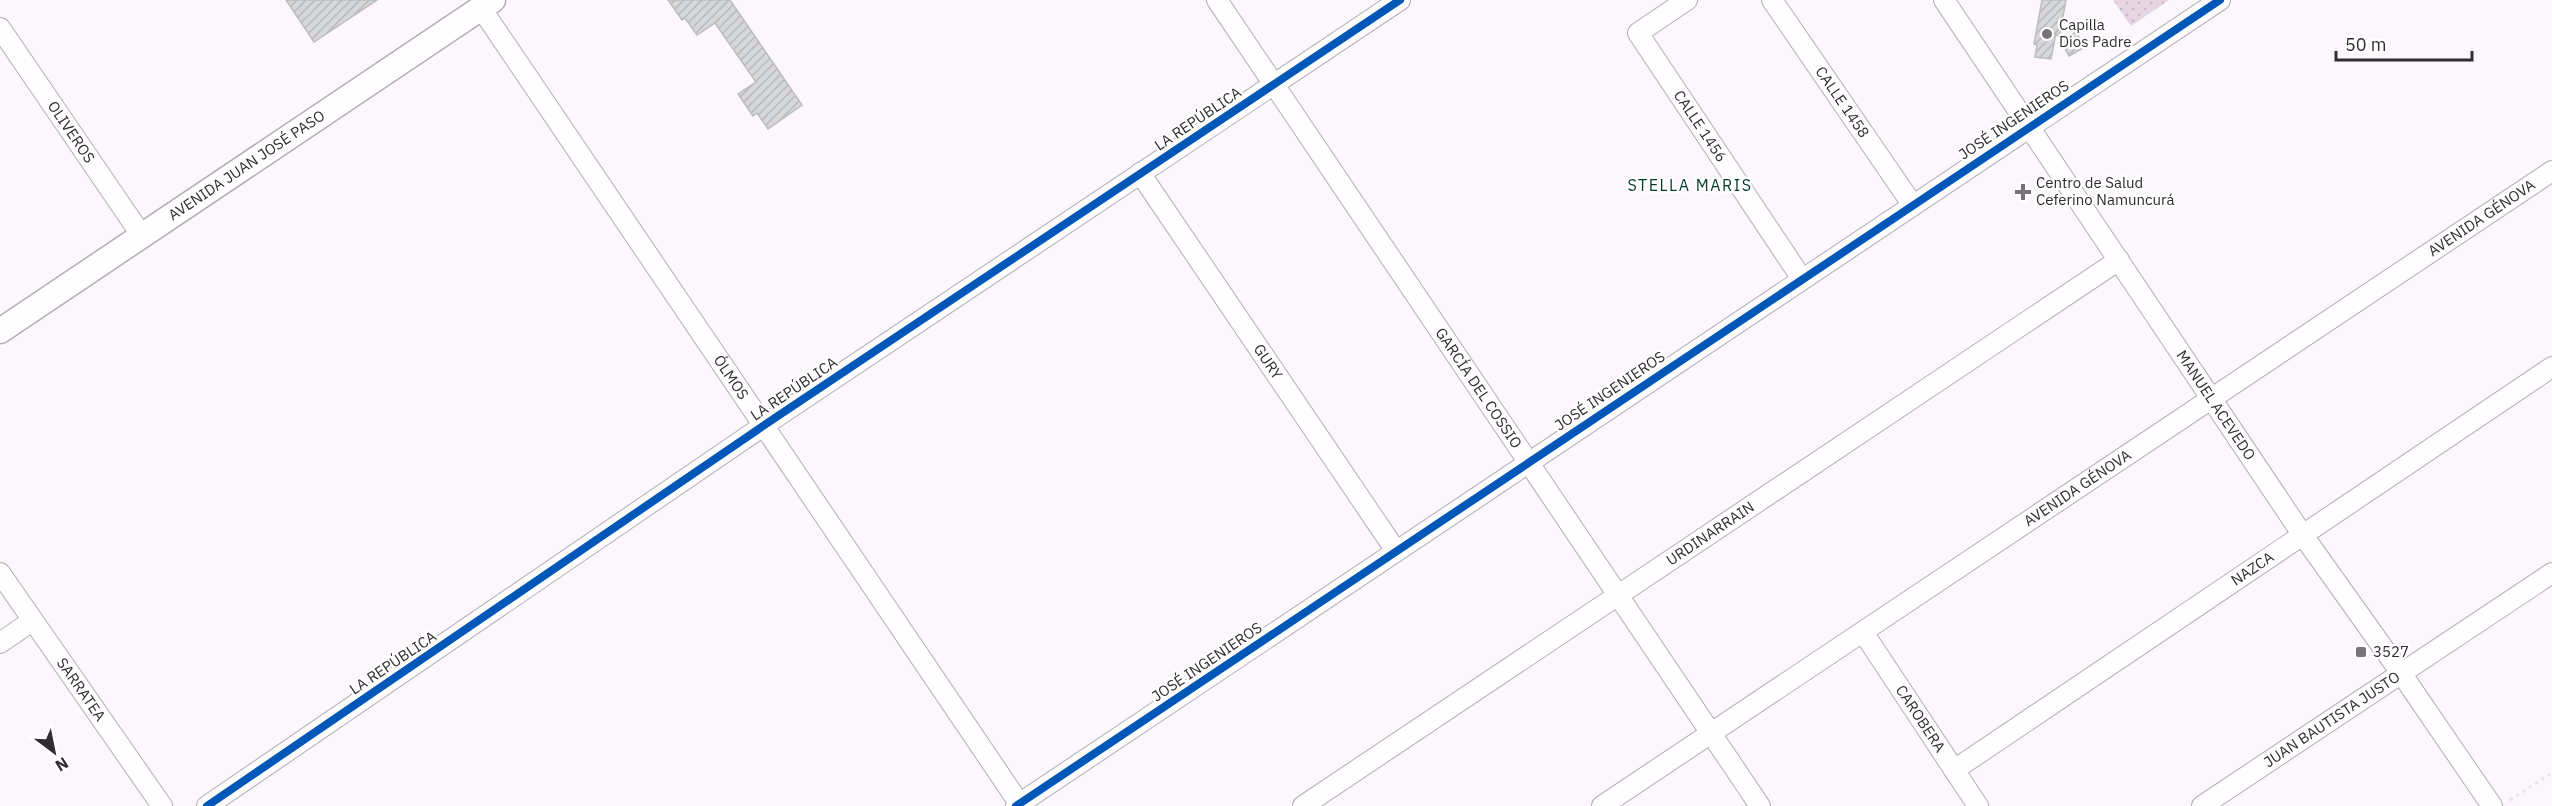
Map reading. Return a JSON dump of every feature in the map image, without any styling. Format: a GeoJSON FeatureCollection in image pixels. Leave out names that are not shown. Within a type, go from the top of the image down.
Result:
{"type":"FeatureCollection","features":[{"type":"Feature","properties":{"kind":"main road","name":"AVENIDA JUAN JOSÉ PASO"},"geometry":{"type":"LineString","coordinates":[[0,331],[487,4]]}},
{"type":"Feature","properties":{"kind":"street","name":"GARCÍA DEL COSSIO"},"geometry":{"type":"LineString","coordinates":[[1217,0],[1760,806]]}},
{"type":"Feature","properties":{"kind":"street","name":"LA REPÚBLICA"},"geometry":{"type":"LineString","coordinates":[[207,806],[763,426],[1400,0]]}},
{"type":"Feature","properties":{"kind":"street","name":"CALLE 1456"},"geometry":{"type":"LineString","coordinates":[[1687,0],[1638,33],[1802,279]]}},
{"type":"Feature","properties":{"kind":"street","name":"CALLE 1458"},"geometry":{"type":"LineString","coordinates":[[1772,0],[1912,204]]}},
{"type":"Feature","properties":{"kind":"street","name":"MANUEL ACEVEDO"},"geometry":{"type":"LineString","coordinates":[[1944,0],[2302,534],[2401,673],[2491,806]]}},
{"type":"Feature","properties":{"kind":"street","name":"JOSÉ INGENIEROS"},"geometry":{"type":"LineString","coordinates":[[1019,805],[1912,204],[2220,0]]}},
{"type":"Feature","properties":{"kind":"street","name":"ÓLMOS"},"geometry":{"type":"LineString","coordinates":[[487,4],[763,426],[1019,805]]}},
{"type":"Feature","properties":{"kind":"street","name":"OLIVEROS"},"geometry":{"type":"LineString","coordinates":[[0,28],[142,236]]}},
{"type":"Feature","properties":{"kind":"street","name":"AVENIDA GÉNOVA"},"geometry":{"type":"LineString","coordinates":[[1602,806],[2552,171]]}},
{"type":"Feature","properties":{"kind":"street","name":"GURY"},"geometry":{"type":"LineString","coordinates":[[1140,173],[1396,551]]}},
{"type":"Feature","properties":{"kind":"street","name":"URDINARRAIN"},"geometry":{"type":"LineString","coordinates":[[1304,806],[2119,260]]}},
{"type":"Feature","properties":{"kind":"street","name":"NAZCA"},"geometry":{"type":"LineString","coordinates":[[1954,770],[2552,367]]}},
{"type":"Feature","properties":{"kind":"street","name":"SARRATEA"},"geometry":{"type":"LineString","coordinates":[[0,573],[162,806]]}},
{"type":"Feature","properties":{"kind":"street","name":"JUAN BAUTISTA JUSTO"},"geometry":{"type":"LineString","coordinates":[[2202,806],[2552,573]]}},
{"type":"Feature","properties":{"kind":"street"},"geometry":{"type":"LineString","coordinates":[[0,643],[32,621]]}},
{"type":"Feature","properties":{"kind":"street","name":"CAROBERA"},"geometry":{"type":"LineString","coordinates":[[1863,632],[1978,806]]}},
{"type":"Feature","properties":{"kind":"path"},"geometry":{"type":"LineString","coordinates":[[2491,806],[2506,803],[2552,773]]}},
{"type":"Feature","properties":{"kind":"shaded area"},"geometry":{"type":"Polygon","coordinates":[[[2113,0],[2169,0],[2131,26],[2113,0]]]}},
{"type":"Feature","properties":{"kind":"building"},"geometry":{"type":"Polygon","coordinates":[[[286,0],[377,0],[314,42],[286,0]]]}},
{"type":"Feature","properties":{"kind":"building"},"geometry":{"type":"Polygon","coordinates":[[[668,0],[730,0],[802,105],[768,129],[757,113],[753,116],[738,94],[756,82],[715,23],[697,35],[685,18],[682,20],[668,0]]]}},
{"type":"Feature","properties":{"kind":"building"},"geometry":{"type":"Polygon","coordinates":[[[2042,0],[2066,0],[2059,38],[2056,33],[2051,59],[2035,57],[2037,45],[2034,44],[2042,0]]]}},
{"type":"Feature","properties":{"kind":"building"},"geometry":{"type":"Polygon","coordinates":[[[2076,32],[2085,47],[2069,56],[2061,42],[2076,32]]]}},
{"type":"Feature","properties":{"kind":"cycle path"},"geometry":{"type":"LineString","coordinates":[[207,806],[763,426],[1400,0]]}},
{"type":"Feature","properties":{"kind":"cycle path"},"geometry":{"type":"LineString","coordinates":[[1016,806],[2220,0]]}},
{"type":"Feature","properties":{"kind":"place","name":"Capilla Dios Padre"},"geometry":{"type":"Point","coordinates":[2047,34]}},
{"type":"Feature","properties":{"kind":"place","name":"Centro de Salud Ceferino Namuncurá"},"geometry":{"type":"Point","coordinates":[2023,192]}},
{"type":"Feature","properties":{"kind":"place","name":"3527"},"geometry":{"type":"Point","coordinates":[2361,652]}},
{"type":"Feature","properties":{"kind":"district","name":"STELLA MARIS"},"geometry":{"type":"Point","coordinates":[1690,185]}}]}
